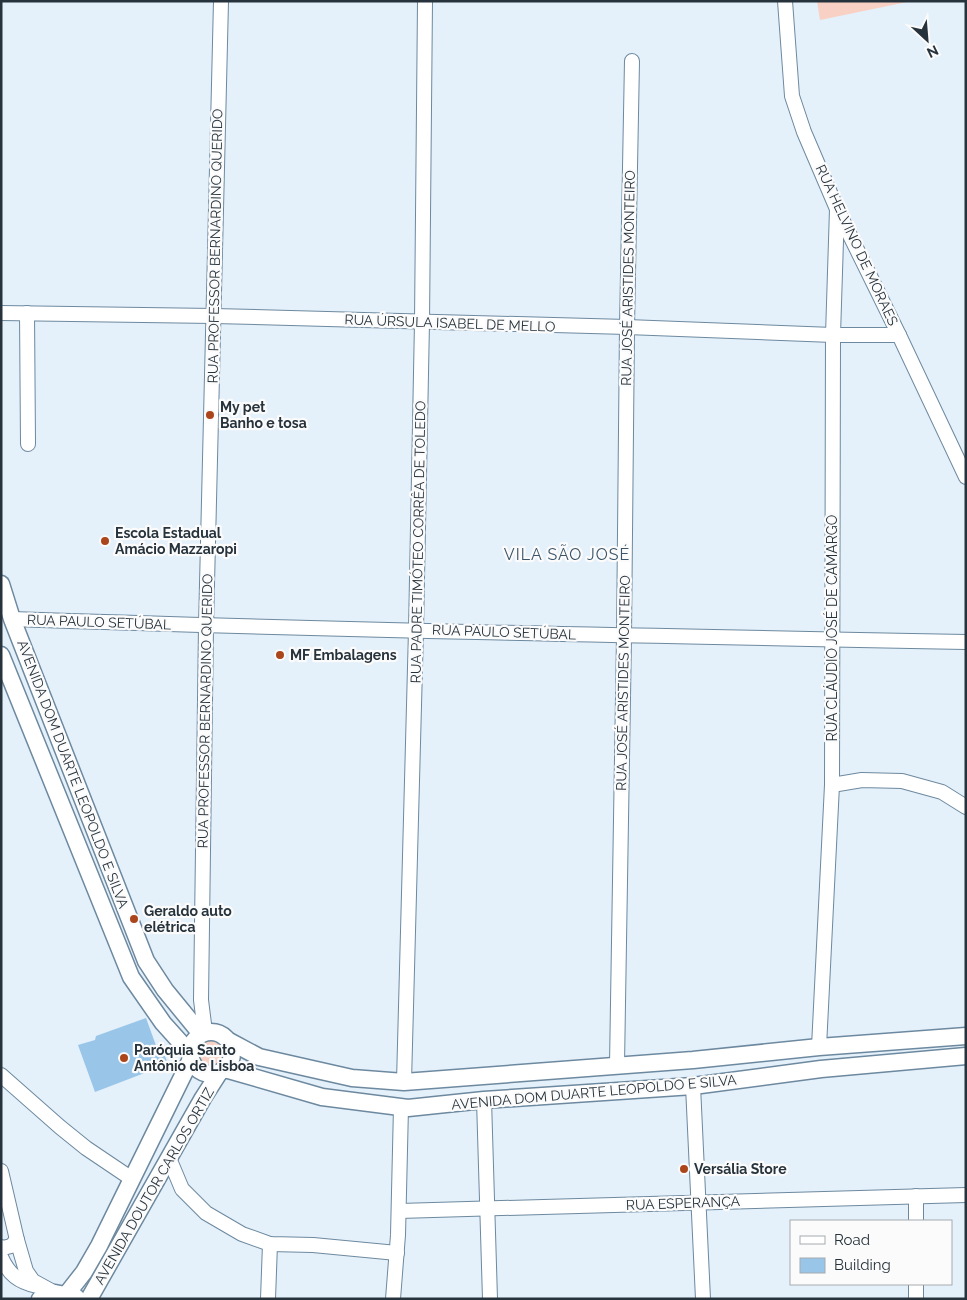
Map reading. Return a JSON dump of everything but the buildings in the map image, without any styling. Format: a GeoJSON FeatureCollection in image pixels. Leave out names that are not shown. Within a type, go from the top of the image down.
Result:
{"type":"FeatureCollection","features":[{"type":"Feature","properties":{"kind":"main road","name":"AVENIDA DOM DUARTE LEOPOLDO E SILVA"},"geometry":{"type":"LineString","coordinates":[[1,584],[12,619],[44,702],[146,960],[165,990],[203,1033]]}},
{"type":"Feature","properties":{"kind":"main road","name":"AVENIDA DOM DUARTE LEOPOLDO E SILVA"},"geometry":{"type":"LineString","coordinates":[[1,656],[131,977],[163,1023],[190,1056]]}},
{"type":"Feature","properties":{"kind":"main road"},"geometry":{"type":"LineString","coordinates":[[23,710],[44,702]]}},
{"type":"Feature","properties":{"kind":"main road"},"geometry":{"type":"LineString","coordinates":[[215,1032],[221,1034],[229,1041],[232,1059],[222,1071],[212,1074],[205,1073],[198,1070],[194,1065],[190,1056],[192,1043],[203,1033],[215,1032]]}},
{"type":"Feature","properties":{"kind":"main road","name":"AVENIDA DOM DUARTE LEOPOLDO E SILVA"},"geometry":{"type":"LineString","coordinates":[[229,1041],[260,1057],[352,1078],[404,1082],[617,1064],[693,1060],[819,1047],[966,1036]]}},
{"type":"Feature","properties":{"kind":"main road"},"geometry":{"type":"LineString","coordinates":[[819,1047],[821,1068]]}},
{"type":"Feature","properties":{"kind":"main road","name":"AVENIDA DOUTOR CARLOS ORTIZ"},"geometry":{"type":"LineString","coordinates":[[57,1294],[84,1272],[100,1246],[190,1056]]}},
{"type":"Feature","properties":{"kind":"main road","name":"AVENIDA DOM DUARTE LEOPOLDO E SILVA"},"geometry":{"type":"LineString","coordinates":[[222,1071],[322,1097],[408,1108],[484,1100],[693,1086],[821,1068],[966,1056]]}},
{"type":"Feature","properties":{"kind":"main road","name":"AVENIDA DOUTOR CARLOS ORTIZ"},"geometry":{"type":"LineString","coordinates":[[89,1299],[203,1098],[222,1071]]}},
{"type":"Feature","properties":{"kind":"street","name":"RUA PROFESSOR BERNARDINO QUERIDO"},"geometry":{"type":"LineString","coordinates":[[203,1033],[201,1000],[206,626],[221,1]]}},
{"type":"Feature","properties":{"kind":"street","name":"RUA PADRE TIMÓTEO CORRÊA DE TOLEDO"},"geometry":{"type":"LineString","coordinates":[[404,1082],[422,322],[425,1]]}},
{"type":"Feature","properties":{"kind":"street","name":"RUA HELVINO DE MORAES"},"geometry":{"type":"LineString","coordinates":[[786,1],[792,96],[804,132],[837,209],[966,477]]}},
{"type":"Feature","properties":{"kind":"street","name":"RUA JOSÉ ARISTIDES MONTEIRO"},"geometry":{"type":"LineString","coordinates":[[617,1064],[632,61]]}},
{"type":"Feature","properties":{"kind":"street","name":"RUA CLÁUDIO JOSÉ DE CAMARGO"},"geometry":{"type":"LineString","coordinates":[[819,1047],[832,785],[833,334],[837,209]]}},
{"type":"Feature","properties":{"kind":"street","name":"RUA ÚRSULA ISABEL DE MELLO"},"geometry":{"type":"LineString","coordinates":[[1,313],[214,316],[899,335]]}},
{"type":"Feature","properties":{"kind":"street"},"geometry":{"type":"LineString","coordinates":[[27,313],[28,444]]}},
{"type":"Feature","properties":{"kind":"street","name":"RUA PAULO SETÚBAL"},"geometry":{"type":"LineString","coordinates":[[12,619],[206,626],[966,642]]}},
{"type":"Feature","properties":{"kind":"street"},"geometry":{"type":"LineString","coordinates":[[832,785],[862,780],[902,781],[942,792],[966,807]]}},
{"type":"Feature","properties":{"kind":"street"},"geometry":{"type":"LineString","coordinates":[[181,1010],[201,1000]]}},
{"type":"Feature","properties":{"kind":"street"},"geometry":{"type":"LineString","coordinates":[[1,1075],[86,1148],[132,1179]]}},
{"type":"Feature","properties":{"kind":"street"},"geometry":{"type":"LineString","coordinates":[[693,1086],[702,1299]]}},
{"type":"Feature","properties":{"kind":"street"},"geometry":{"type":"LineString","coordinates":[[484,1100],[490,1299]]}},
{"type":"Feature","properties":{"kind":"street"},"geometry":{"type":"LineString","coordinates":[[394,1299],[399,1211],[401,1107]]}},
{"type":"Feature","properties":{"kind":"street"},"geometry":{"type":"LineString","coordinates":[[170,1158],[182,1189],[206,1213],[242,1234],[270,1244],[313,1245],[397,1253]]}},
{"type":"Feature","properties":{"kind":"street"},"geometry":{"type":"LineString","coordinates":[[1,1171],[26,1271],[33,1281],[57,1294]]}},
{"type":"Feature","properties":{"kind":"street","name":"RUA ESPERANÇA"},"geometry":{"type":"LineString","coordinates":[[399,1211],[966,1195]]}},
{"type":"Feature","properties":{"kind":"street"},"geometry":{"type":"LineString","coordinates":[[916,1196],[916,1220]]}},
{"type":"Feature","properties":{"kind":"street"},"geometry":{"type":"LineString","coordinates":[[1,1247],[11,1246],[18,1240]]}},
{"type":"Feature","properties":{"kind":"street"},"geometry":{"type":"LineString","coordinates":[[268,1299],[270,1244]]}},
{"type":"Feature","properties":{"kind":"street"},"geometry":{"type":"LineString","coordinates":[[1,1257],[12,1275],[25,1283],[57,1294]]}},
{"type":"Feature","properties":{"kind":"street"},"geometry":{"type":"LineString","coordinates":[[916,1285],[916,1299]]}},
{"type":"Feature","properties":{"kind":"shaded area"},"geometry":{"type":"Polygon","coordinates":[[[817,1],[912,1],[820,20],[817,1]]]}},
{"type":"Feature","properties":{"kind":"shaded area"},"geometry":{"type":"Polygon","coordinates":[[[211,1039],[222,1043],[226,1054],[222,1065],[211,1069],[200,1065],[196,1054],[200,1043],[211,1039]]]}},
{"type":"Feature","properties":{"kind":"place","name":"My pet Banho e tosa"},"geometry":{"type":"Point","coordinates":[210,415]}},
{"type":"Feature","properties":{"kind":"place","name":"Escola Estadual Amácio Mazzaropi"},"geometry":{"type":"Point","coordinates":[105,541]}},
{"type":"Feature","properties":{"kind":"place","name":"MF Embalagens"},"geometry":{"type":"Point","coordinates":[280,655]}},
{"type":"Feature","properties":{"kind":"place","name":"Geraldo auto elétrica"},"geometry":{"type":"Point","coordinates":[134,919]}},
{"type":"Feature","properties":{"kind":"place","name":"Paróquia Santo Antônio de Lisboa"},"geometry":{"type":"Point","coordinates":[124,1058]}},
{"type":"Feature","properties":{"kind":"place","name":"Versália Store"},"geometry":{"type":"Point","coordinates":[684,1169]}},
{"type":"Feature","properties":{"kind":"district","name":"VILA SÃO JOSÉ"},"geometry":{"type":"Point","coordinates":[567,554]}}]}
